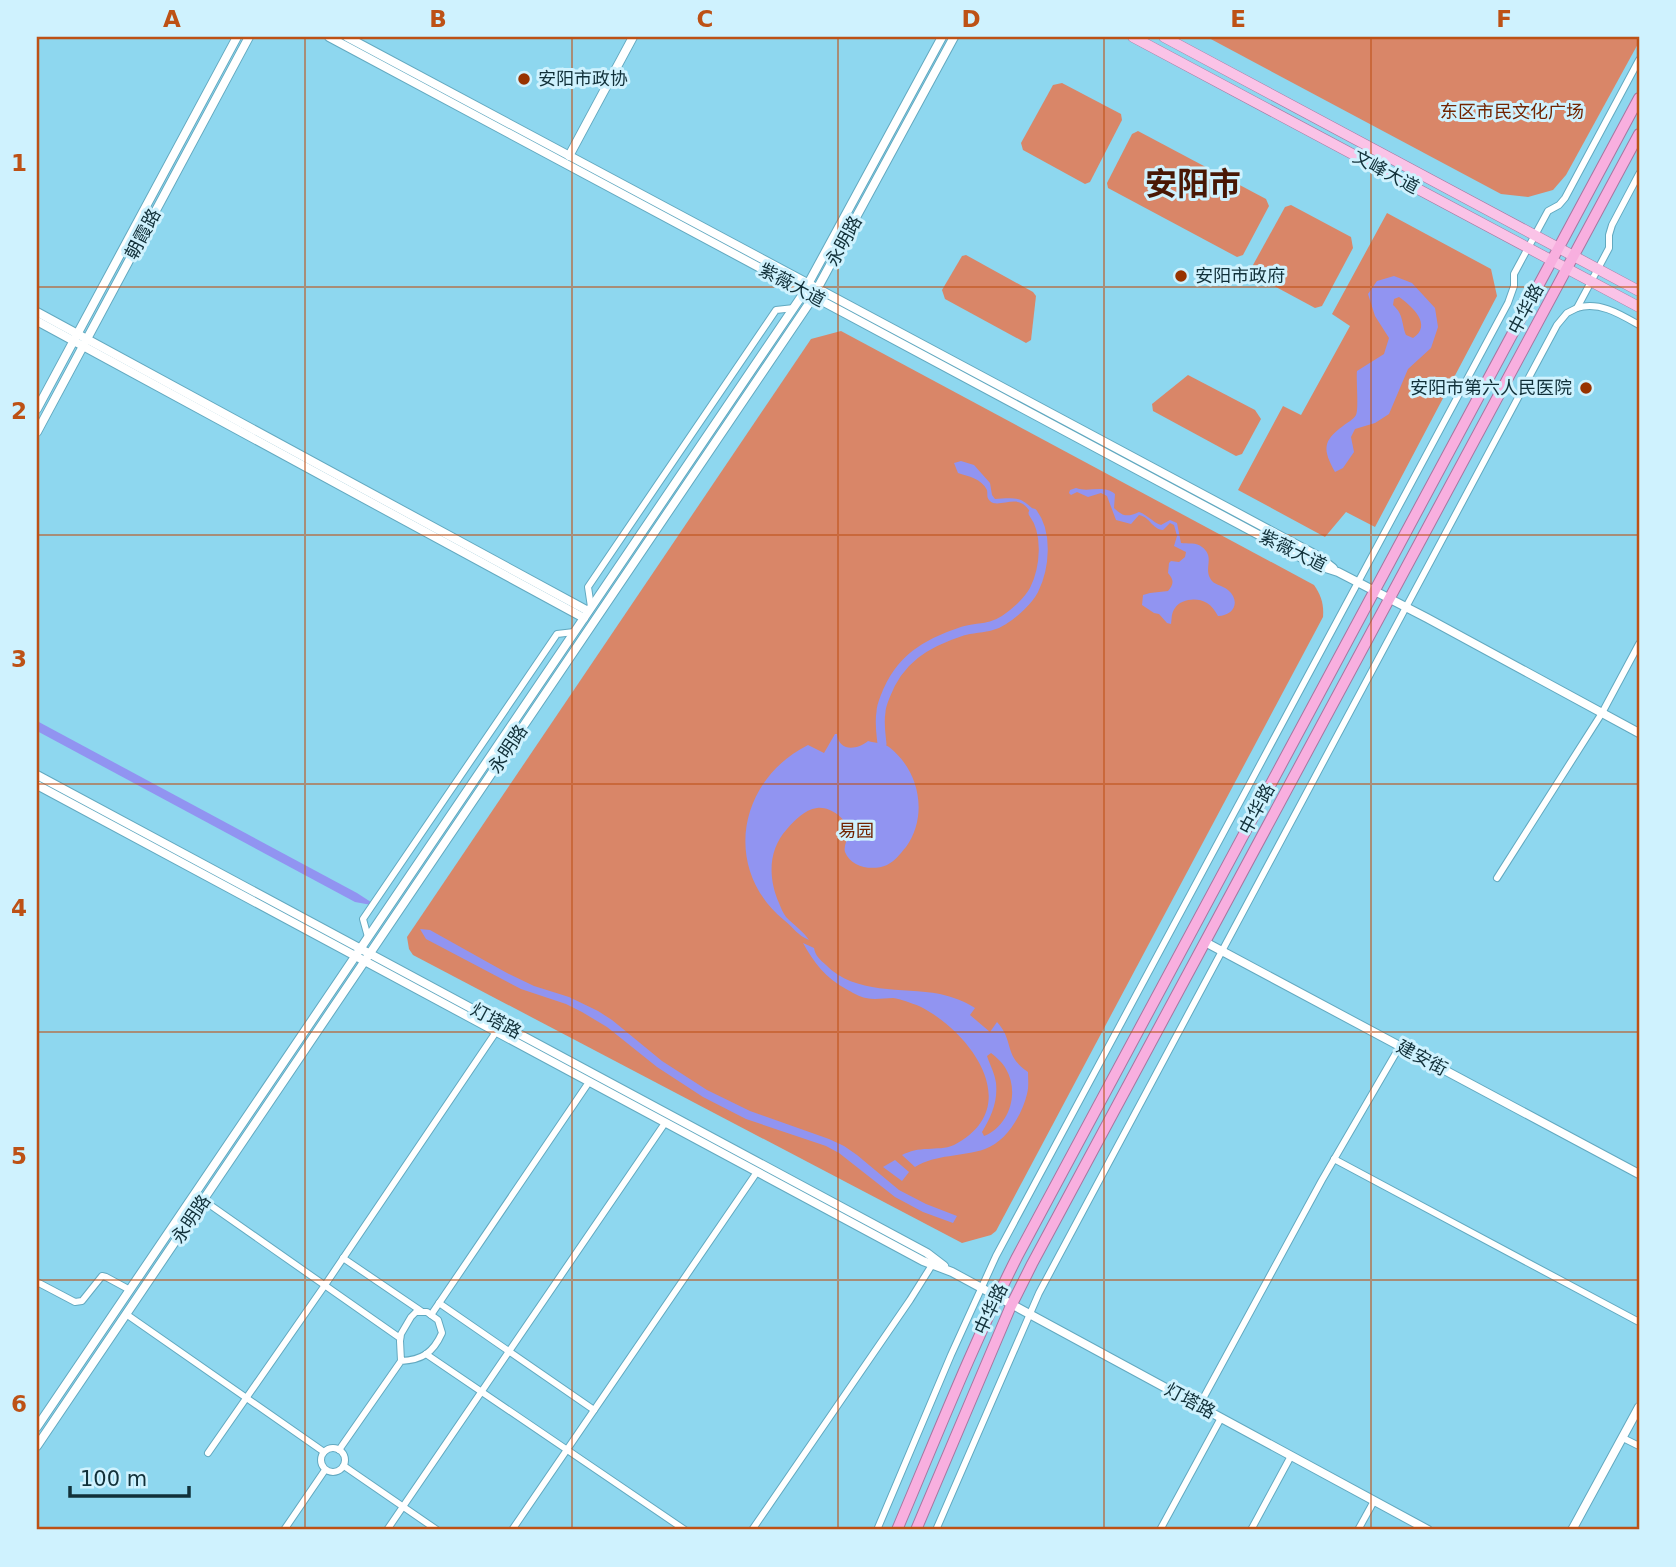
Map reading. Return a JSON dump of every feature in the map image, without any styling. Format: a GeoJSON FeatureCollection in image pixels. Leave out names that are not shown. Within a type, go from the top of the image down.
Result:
{"type":"FeatureCollection","features":[{"type":"Feature","properties":{"kind":"highway","name":"中华路"},"geometry":{"type":"LineString","coordinates":[[897,1530],[997,1297],[1639,98]]}},
{"type":"Feature","properties":{"kind":"highway","name":"中华路"},"geometry":{"type":"LineString","coordinates":[[916,1530],[1012,1305],[1639,134]]}},
{"type":"Feature","properties":{"kind":"main road","name":"文峰大道"},"geometry":{"type":"LineString","coordinates":[[1133,37],[1639,307]]}},
{"type":"Feature","properties":{"kind":"main road","name":"文峰大道"},"geometry":{"type":"LineString","coordinates":[[1164,37],[1639,291]]}},
{"type":"Feature","properties":{"kind":"street","name":"朝霞路"},"geometry":{"type":"LineString","coordinates":[[37,409],[237,37]]}},
{"type":"Feature","properties":{"kind":"street","name":"朝霞路"},"geometry":{"type":"LineString","coordinates":[[37,432],[249,37]]}},
{"type":"Feature","properties":{"kind":"street","name":"紫薇大道"},"geometry":{"type":"LineString","coordinates":[[328,37],[1318,556],[1338,572],[1639,733]]}},
{"type":"Feature","properties":{"kind":"street","name":"紫薇大道"},"geometry":{"type":"LineString","coordinates":[[347,37],[806,287]]}},
{"type":"Feature","properties":{"kind":"street"},"geometry":{"type":"LineString","coordinates":[[569,156],[633,37]]}},
{"type":"Feature","properties":{"kind":"street","name":"永明路"},"geometry":{"type":"LineString","coordinates":[[37,1427],[794,308],[942,37]]}},
{"type":"Feature","properties":{"kind":"street","name":"永明路"},"geometry":{"type":"LineString","coordinates":[[37,1446],[816,292],[954,37]]}},
{"type":"Feature","properties":{"kind":"street"},"geometry":{"type":"LineString","coordinates":[[877,1530],[996,1256],[1508,303],[1514,286],[1514,274],[1548,211],[1559,205],[1564,198],[1639,60]]}},
{"type":"Feature","properties":{"kind":"street"},"geometry":{"type":"LineString","coordinates":[[1577,308],[1609,248],[1612,225],[1639,174]]}},
{"type":"Feature","properties":{"kind":"street"},"geometry":{"type":"LineString","coordinates":[[936,1530],[1039,1293],[1557,325],[1567,313],[1577,308],[1596,306],[1639,325]]}},
{"type":"Feature","properties":{"kind":"street"},"geometry":{"type":"LineString","coordinates":[[37,321],[85,342],[587,612],[588,587],[776,310],[794,308]]}},
{"type":"Feature","properties":{"kind":"street"},"geometry":{"type":"LineString","coordinates":[[37,312],[75,337]]}},
{"type":"Feature","properties":{"kind":"street"},"geometry":{"type":"LineString","coordinates":[[368,937],[363,919],[556,634],[574,632]]}},
{"type":"Feature","properties":{"kind":"street"},"geometry":{"type":"LineString","coordinates":[[1497,878],[1602,713],[1639,644]]}},
{"type":"Feature","properties":{"kind":"street","name":"灯塔路"},"geometry":{"type":"LineString","coordinates":[[37,775],[367,957],[496,1032],[923,1261],[952,1272]]}},
{"type":"Feature","properties":{"kind":"street","name":"灯塔路"},"geometry":{"type":"LineString","coordinates":[[37,785],[358,952]]}},
{"type":"Feature","properties":{"kind":"street","name":"建安街"},"geometry":{"type":"LineString","coordinates":[[1205,942],[1639,1174]]}},
{"type":"Feature","properties":{"kind":"street","name":"灯塔路"},"geometry":{"type":"LineString","coordinates":[[367,957],[915,1246],[952,1272],[997,1297],[1428,1530]]}},
{"type":"Feature","properties":{"kind":"street"},"geometry":{"type":"LineString","coordinates":[[208,1453],[496,1032]]}},
{"type":"Feature","properties":{"kind":"street"},"geometry":{"type":"LineString","coordinates":[[1199,1406],[1334,1158],[1400,1046]]}},
{"type":"Feature","properties":{"kind":"street"},"geometry":{"type":"LineString","coordinates":[[431,1315],[589,1082]]}},
{"type":"Feature","properties":{"kind":"street"},"geometry":{"type":"LineString","coordinates":[[387,1530],[665,1123]]}},
{"type":"Feature","properties":{"kind":"street"},"geometry":{"type":"LineString","coordinates":[[1334,1158],[1639,1322]]}},
{"type":"Feature","properties":{"kind":"street"},"geometry":{"type":"LineString","coordinates":[[512,1530],[757,1172]]}},
{"type":"Feature","properties":{"kind":"street"},"geometry":{"type":"LineString","coordinates":[[203,1200],[400,1338]]}},
{"type":"Feature","properties":{"kind":"street"},"geometry":{"type":"LineString","coordinates":[[343,1258],[438,1320],[442,1333],[426,1354],[417,1360],[401,1361]]}},
{"type":"Feature","properties":{"kind":"street"},"geometry":{"type":"LineString","coordinates":[[752,1530],[932,1265]]}},
{"type":"Feature","properties":{"kind":"street"},"geometry":{"type":"LineString","coordinates":[[37,1282],[75,1302],[82,1301],[102,1276],[130,1290]]}},
{"type":"Feature","properties":{"kind":"street"},"geometry":{"type":"LineString","coordinates":[[439,1303],[594,1410]]}},
{"type":"Feature","properties":{"kind":"street"},"geometry":{"type":"LineString","coordinates":[[339,1450],[401,1361],[400,1338],[405,1326],[416,1312],[422,1312]]}},
{"type":"Feature","properties":{"kind":"street"},"geometry":{"type":"LineString","coordinates":[[126,1314],[324,1452]]}},
{"type":"Feature","properties":{"kind":"street"},"geometry":{"type":"LineString","coordinates":[[426,1354],[685,1530]]}},
{"type":"Feature","properties":{"kind":"street"},"geometry":{"type":"LineString","coordinates":[[1572,1530],[1639,1407]]}},
{"type":"Feature","properties":{"kind":"street"},"geometry":{"type":"LineString","coordinates":[[1160,1530],[1221,1418]]}},
{"type":"Feature","properties":{"kind":"street"},"geometry":{"type":"LineString","coordinates":[[1622,1438],[1639,1446]]}},
{"type":"Feature","properties":{"kind":"street"},"geometry":{"type":"LineString","coordinates":[[329,1448],[339,1450],[345,1458],[342,1469],[335,1473],[325,1470],[321,1461],[324,1452],[329,1448]]}},
{"type":"Feature","properties":{"kind":"street"},"geometry":{"type":"LineString","coordinates":[[1251,1530],[1291,1456]]}},
{"type":"Feature","properties":{"kind":"street"},"geometry":{"type":"LineString","coordinates":[[344,1466],[437,1530]]}},
{"type":"Feature","properties":{"kind":"street"},"geometry":{"type":"LineString","coordinates":[[284,1530],[325,1470]]}},
{"type":"Feature","properties":{"kind":"street"},"geometry":{"type":"LineString","coordinates":[[1358,1530],[1374,1501]]}},
{"type":"Feature","properties":{"kind":"green space","name":"东区市民文化广场"},"geometry":{"type":"Polygon","coordinates":[[[1207,37],[1639,37],[1639,42],[1566,175],[1553,190],[1528,197],[1501,194],[1207,37]]]}},
{"type":"Feature","properties":{"kind":"green space"},"geometry":{"type":"Polygon","coordinates":[[[1062,83],[1121,114],[1122,120],[1090,182],[1085,184],[1023,150],[1021,143],[1053,85],[1062,83]]]}},
{"type":"Feature","properties":{"kind":"green space"},"geometry":{"type":"Polygon","coordinates":[[[1138,131],[1266,199],[1269,206],[1243,255],[1237,257],[1108,188],[1107,183],[1132,134],[1138,131]]]}},
{"type":"Feature","properties":{"kind":"green space"},"geometry":{"type":"Polygon","coordinates":[[[1291,205],[1351,237],[1353,248],[1322,306],[1315,308],[1254,275],[1253,265],[1285,207],[1291,205]]]}},
{"type":"Feature","properties":{"kind":"green space"},"geometry":{"type":"Polygon","coordinates":[[[1387,213],[1491,269],[1497,296],[1375,527],[1346,512],[1325,537],[1238,490],[1283,406],[1301,415],[1350,326],[1332,314],[1387,213]]]}},
{"type":"Feature","properties":{"kind":"green space"},"geometry":{"type":"Polygon","coordinates":[[[966,255],[1033,292],[1036,296],[1031,340],[1026,343],[945,299],[942,290],[962,256],[966,255]]]}},
{"type":"Feature","properties":{"kind":"green space","name":"易园"},"geometry":{"type":"Polygon","coordinates":[[[841,331],[1314,585],[1323,608],[1323,617],[996,1231],[991,1235],[962,1243],[413,955],[407,937],[811,339],[841,331]]]}},
{"type":"Feature","properties":{"kind":"green space"},"geometry":{"type":"Polygon","coordinates":[[[1188,375],[1255,410],[1261,419],[1242,454],[1236,456],[1153,411],[1152,404],[1188,375]]]}},
{"type":"Feature","properties":{"kind":"water"},"geometry":{"type":"Polygon","coordinates":[[[1394,276],[1412,283],[1435,308],[1438,327],[1431,348],[1408,369],[1389,414],[1375,423],[1355,429],[1351,437],[1354,452],[1343,468],[1335,472],[1328,458],[1328,441],[1356,415],[1357,371],[1384,354],[1389,338],[1375,316],[1368,294],[1377,281],[1394,276]],[[1399,297],[1394,299],[1393,305],[1401,315],[1406,335],[1413,338],[1419,333],[1421,322],[1414,310],[1399,297]]]}},
{"type":"Feature","properties":{"kind":"water"},"geometry":{"type":"Polygon","coordinates":[[[961,461],[974,465],[990,483],[995,499],[1018,499],[1036,511],[1031,513],[1019,502],[990,501],[982,483],[958,473],[954,463],[961,461]]]}},
{"type":"Feature","properties":{"kind":"water"},"geometry":{"type":"Polygon","coordinates":[[[1076,488],[1110,491],[1115,494],[1114,508],[1123,515],[1139,512],[1161,525],[1170,520],[1177,523],[1181,543],[1197,544],[1206,551],[1209,558],[1208,574],[1213,582],[1232,594],[1235,603],[1232,611],[1218,616],[1207,603],[1190,600],[1175,608],[1171,624],[1142,605],[1143,595],[1168,591],[1172,582],[1168,573],[1169,563],[1179,562],[1185,557],[1186,552],[1174,546],[1177,536],[1174,525],[1170,523],[1163,530],[1159,529],[1139,515],[1131,524],[1116,520],[1107,496],[1101,493],[1088,497],[1077,492],[1071,495],[1069,493],[1076,488]]]}},
{"type":"Feature","properties":{"kind":"water"},"geometry":{"type":"Polygon","coordinates":[[[37,721],[377,906],[355,902],[37,731],[37,721]]]}},
{"type":"Feature","properties":{"kind":"water"},"geometry":{"type":"Polygon","coordinates":[[[835,734],[841,744],[849,748],[868,741],[887,746],[908,768],[914,780],[919,807],[913,834],[906,847],[887,865],[875,868],[857,865],[848,857],[845,852],[847,826],[841,817],[832,811],[812,809],[790,826],[781,837],[773,855],[773,884],[785,915],[809,940],[801,936],[764,899],[752,876],[746,851],[747,826],[753,802],[766,780],[784,760],[808,745],[824,753],[835,734]]]}},
{"type":"Feature","properties":{"kind":"water"},"geometry":{"type":"Polygon","coordinates":[[[420,929],[430,930],[534,986],[569,997],[598,1011],[662,1061],[707,1090],[750,1111],[844,1146],[899,1190],[957,1216],[953,1223],[923,1212],[895,1197],[826,1146],[746,1119],[703,1097],[582,1012],[521,989],[426,939],[420,929]]]}},
{"type":"Feature","properties":{"kind":"water"},"geometry":{"type":"Polygon","coordinates":[[[803,943],[814,948],[820,959],[838,975],[851,981],[865,986],[945,995],[975,1008],[970,1015],[990,1032],[997,1022],[1006,1036],[1015,1060],[1028,1072],[1025,1102],[1006,1134],[985,1149],[932,1160],[915,1167],[902,1155],[911,1151],[954,1145],[976,1129],[986,1111],[988,1091],[983,1071],[972,1051],[938,1018],[903,1000],[869,999],[839,985],[816,963],[803,943]],[[991,1053],[987,1056],[995,1080],[996,1097],[982,1132],[984,1136],[1000,1125],[1006,1117],[1012,1098],[1010,1078],[1005,1067],[991,1053]]]}},
{"type":"Feature","properties":{"kind":"water"},"geometry":{"type":"Polygon","coordinates":[[[895,1160],[909,1172],[902,1181],[883,1167],[895,1160]]]}},
{"type":"Feature","properties":{"kind":"waterway"},"geometry":{"type":"LineString","coordinates":[[882,744],[882,705],[891,684],[906,663],[915,654],[937,641],[963,631],[999,623],[1017,610],[1031,594],[1041,572],[1043,551],[1041,530],[1033,513]]}},
{"type":"Feature","properties":{"kind":"place","name":"安阳市政协"},"geometry":{"type":"Point","coordinates":[524,79]}},
{"type":"Feature","properties":{"kind":"place","name":"安阳市政府"},"geometry":{"type":"Point","coordinates":[1181,276]}},
{"type":"Feature","properties":{"kind":"place","name":"安阳市第六人民医院"},"geometry":{"type":"Point","coordinates":[1586,388]}},
{"type":"Feature","properties":{"kind":"district","name":"安阳市"},"geometry":{"type":"Point","coordinates":[1193,184]}}]}
